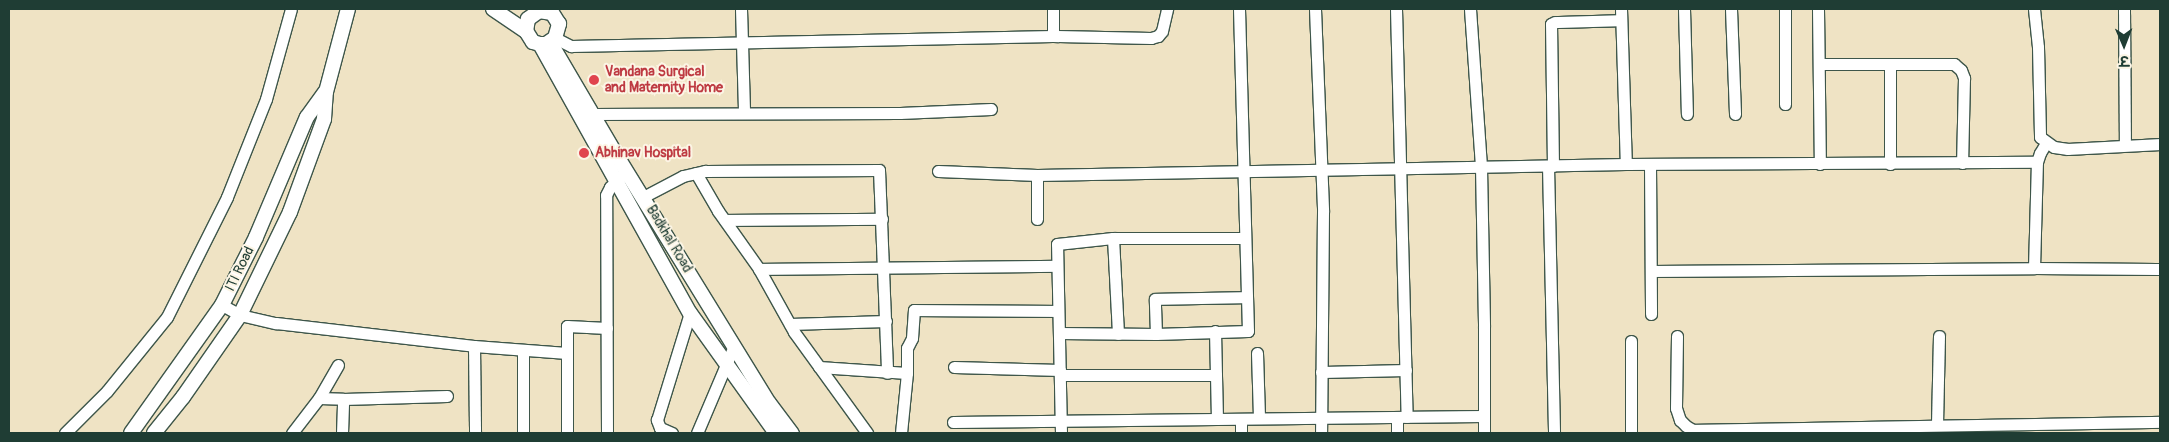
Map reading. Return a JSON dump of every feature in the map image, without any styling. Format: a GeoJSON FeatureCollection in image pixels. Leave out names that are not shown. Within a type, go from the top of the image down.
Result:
{"type":"FeatureCollection","features":[{"type":"Feature","properties":{"kind":"street"},"geometry":{"type":"LineString","coordinates":[[65,433],[107,391],[167,317],[227,196],[266,99],[292,9]]}},
{"type":"Feature","properties":{"kind":"street","name":"ITI Road"},"geometry":{"type":"LineString","coordinates":[[154,433],[183,397],[240,315],[290,212],[324,120],[326,92],[348,9]]}},
{"type":"Feature","properties":{"kind":"street"},"geometry":{"type":"LineString","coordinates":[[493,9],[526,31],[533,42],[549,42],[572,46],[742,44],[1053,36],[1151,38],[1158,36],[1162,31],[1167,9]]}},
{"type":"Feature","properties":{"kind":"street"},"geometry":{"type":"LineString","coordinates":[[741,9],[744,113]]}},
{"type":"Feature","properties":{"kind":"street"},"geometry":{"type":"LineString","coordinates":[[1053,9],[1053,36]]}},
{"type":"Feature","properties":{"kind":"street"},"geometry":{"type":"LineString","coordinates":[[1059,333],[1156,334],[1248,331],[1239,9]]}},
{"type":"Feature","properties":{"kind":"street"},"geometry":{"type":"LineString","coordinates":[[1315,9],[1321,170],[1321,433]]}},
{"type":"Feature","properties":{"kind":"street"},"geometry":{"type":"LineString","coordinates":[[1396,9],[1406,370],[1402,417],[1397,433]]}},
{"type":"Feature","properties":{"kind":"street"},"geometry":{"type":"LineString","coordinates":[[1470,9],[1481,167],[1484,433]]}},
{"type":"Feature","properties":{"kind":"street"},"geometry":{"type":"LineString","coordinates":[[1684,9],[1687,114]]}},
{"type":"Feature","properties":{"kind":"street"},"geometry":{"type":"LineString","coordinates":[[1731,9],[1735,114]]}},
{"type":"Feature","properties":{"kind":"street"},"geometry":{"type":"LineString","coordinates":[[1785,9],[1785,104]]}},
{"type":"Feature","properties":{"kind":"street"},"geometry":{"type":"LineString","coordinates":[[1818,9],[1820,164]]}},
{"type":"Feature","properties":{"kind":"street"},"geometry":{"type":"LineString","coordinates":[[2034,9],[2038,47],[2040,137],[2054,148],[2068,149],[2160,144]]}},
{"type":"Feature","properties":{"kind":"street"},"geometry":{"type":"LineString","coordinates":[[2124,9],[2125,145]]}},
{"type":"Feature","properties":{"kind":"street"},"geometry":{"type":"LineString","coordinates":[[526,31],[528,19],[533,14],[546,10],[552,13],[559,24],[549,42]]}},
{"type":"Feature","properties":{"kind":"street"},"geometry":{"type":"LineString","coordinates":[[1554,433],[1551,24],[1621,15],[1626,164]]}},
{"type":"Feature","properties":{"kind":"street","name":"Badkhal Road"},"geometry":{"type":"LineString","coordinates":[[549,42],[769,403],[792,433]]}},
{"type":"Feature","properties":{"kind":"street","name":"Badkhal Road"},"geometry":{"type":"LineString","coordinates":[[549,42],[616,182],[690,313],[776,433]]}},
{"type":"Feature","properties":{"kind":"street"},"geometry":{"type":"LineString","coordinates":[[1820,64],[1954,64],[1961,70],[1964,78],[1962,163]]}},
{"type":"Feature","properties":{"kind":"street"},"geometry":{"type":"LineString","coordinates":[[1890,64],[1890,164]]}},
{"type":"Feature","properties":{"kind":"street","name":"ITI Road"},"geometry":{"type":"LineString","coordinates":[[130,433],[222,305],[256,238],[307,117],[326,92]]}},
{"type":"Feature","properties":{"kind":"street"},"geometry":{"type":"LineString","coordinates":[[592,114],[900,113],[990,109]]}},
{"type":"Feature","properties":{"kind":"street"},"geometry":{"type":"LineString","coordinates":[[2034,268],[2037,162],[2040,152],[2046,143]]}},
{"type":"Feature","properties":{"kind":"street"},"geometry":{"type":"LineString","coordinates":[[938,171],[1037,175],[1626,164],[2037,162]]}},
{"type":"Feature","properties":{"kind":"street"},"geometry":{"type":"LineString","coordinates":[[1650,165],[1651,314]]}},
{"type":"Feature","properties":{"kind":"street"},"geometry":{"type":"LineString","coordinates":[[643,197],[683,176],[696,173],[781,169],[879,170],[887,373]]}},
{"type":"Feature","properties":{"kind":"street"},"geometry":{"type":"LineString","coordinates":[[608,433],[606,195],[627,171]]}},
{"type":"Feature","properties":{"kind":"street"},"geometry":{"type":"LineString","coordinates":[[696,173],[725,220],[759,269],[790,324],[866,433]]}},
{"type":"Feature","properties":{"kind":"street"},"geometry":{"type":"LineString","coordinates":[[1037,175],[1037,219]]}},
{"type":"Feature","properties":{"kind":"street"},"geometry":{"type":"LineString","coordinates":[[725,220],[882,219]]}},
{"type":"Feature","properties":{"kind":"street"},"geometry":{"type":"LineString","coordinates":[[1061,427],[1057,244],[1113,238],[1245,238]]}},
{"type":"Feature","properties":{"kind":"street"},"geometry":{"type":"LineString","coordinates":[[1113,238],[1118,334]]}},
{"type":"Feature","properties":{"kind":"street"},"geometry":{"type":"LineString","coordinates":[[759,269],[1057,266]]}},
{"type":"Feature","properties":{"kind":"street"},"geometry":{"type":"LineString","coordinates":[[1651,271],[2160,269]]}},
{"type":"Feature","properties":{"kind":"street"},"geometry":{"type":"LineString","coordinates":[[1156,334],[1155,299],[1247,297]]}},
{"type":"Feature","properties":{"kind":"street"},"geometry":{"type":"LineString","coordinates":[[222,305],[240,315],[276,322],[474,346],[567,354]]}},
{"type":"Feature","properties":{"kind":"street"},"geometry":{"type":"LineString","coordinates":[[901,433],[907,373],[907,348],[912,338],[914,310],[1058,311]]}},
{"type":"Feature","properties":{"kind":"street"},"geometry":{"type":"LineString","coordinates":[[672,433],[660,428],[657,420],[690,313]]}},
{"type":"Feature","properties":{"kind":"street"},"geometry":{"type":"LineString","coordinates":[[790,324],[886,321]]}},
{"type":"Feature","properties":{"kind":"street"},"geometry":{"type":"LineString","coordinates":[[567,433],[567,326],[607,328]]}},
{"type":"Feature","properties":{"kind":"street"},"geometry":{"type":"LineString","coordinates":[[1215,332],[1218,419]]}},
{"type":"Feature","properties":{"kind":"street"},"geometry":{"type":"LineString","coordinates":[[1677,336],[1676,408],[1680,420],[1693,430],[1937,424],[2160,422]]}},
{"type":"Feature","properties":{"kind":"street"},"geometry":{"type":"LineString","coordinates":[[1937,424],[1939,336]]}},
{"type":"Feature","properties":{"kind":"street"},"geometry":{"type":"LineString","coordinates":[[1631,341],[1631,433]]}},
{"type":"Feature","properties":{"kind":"street"},"geometry":{"type":"LineString","coordinates":[[474,346],[475,433]]}},
{"type":"Feature","properties":{"kind":"street"},"geometry":{"type":"LineString","coordinates":[[697,433],[734,346]]}},
{"type":"Feature","properties":{"kind":"street"},"geometry":{"type":"LineString","coordinates":[[523,433],[524,350]]}},
{"type":"Feature","properties":{"kind":"street"},"geometry":{"type":"LineString","coordinates":[[1257,353],[1259,418]]}},
{"type":"Feature","properties":{"kind":"street"},"geometry":{"type":"LineString","coordinates":[[292,433],[319,398],[338,365]]}},
{"type":"Feature","properties":{"kind":"street"},"geometry":{"type":"LineString","coordinates":[[819,367],[907,373]]}},
{"type":"Feature","properties":{"kind":"street"},"geometry":{"type":"LineString","coordinates":[[954,367],[1060,372],[1216,375]]}},
{"type":"Feature","properties":{"kind":"street"},"geometry":{"type":"LineString","coordinates":[[1321,372],[1406,370]]}},
{"type":"Feature","properties":{"kind":"street"},"geometry":{"type":"LineString","coordinates":[[319,398],[447,396]]}},
{"type":"Feature","properties":{"kind":"street"},"geometry":{"type":"LineString","coordinates":[[342,433],[344,399]]}},
{"type":"Feature","properties":{"kind":"street"},"geometry":{"type":"LineString","coordinates":[[953,422],[1061,427],[1241,418],[1484,416]]}},
{"type":"Feature","properties":{"kind":"street"},"geometry":{"type":"LineString","coordinates":[[1241,418],[1241,433]]}},
{"type":"Feature","properties":{"kind":"place","name":"Vandana Surgical and Maternity Home"},"geometry":{"type":"Point","coordinates":[594,80]}},
{"type":"Feature","properties":{"kind":"place","name":"Abhinav Hospital"},"geometry":{"type":"Point","coordinates":[584,153]}}]}
